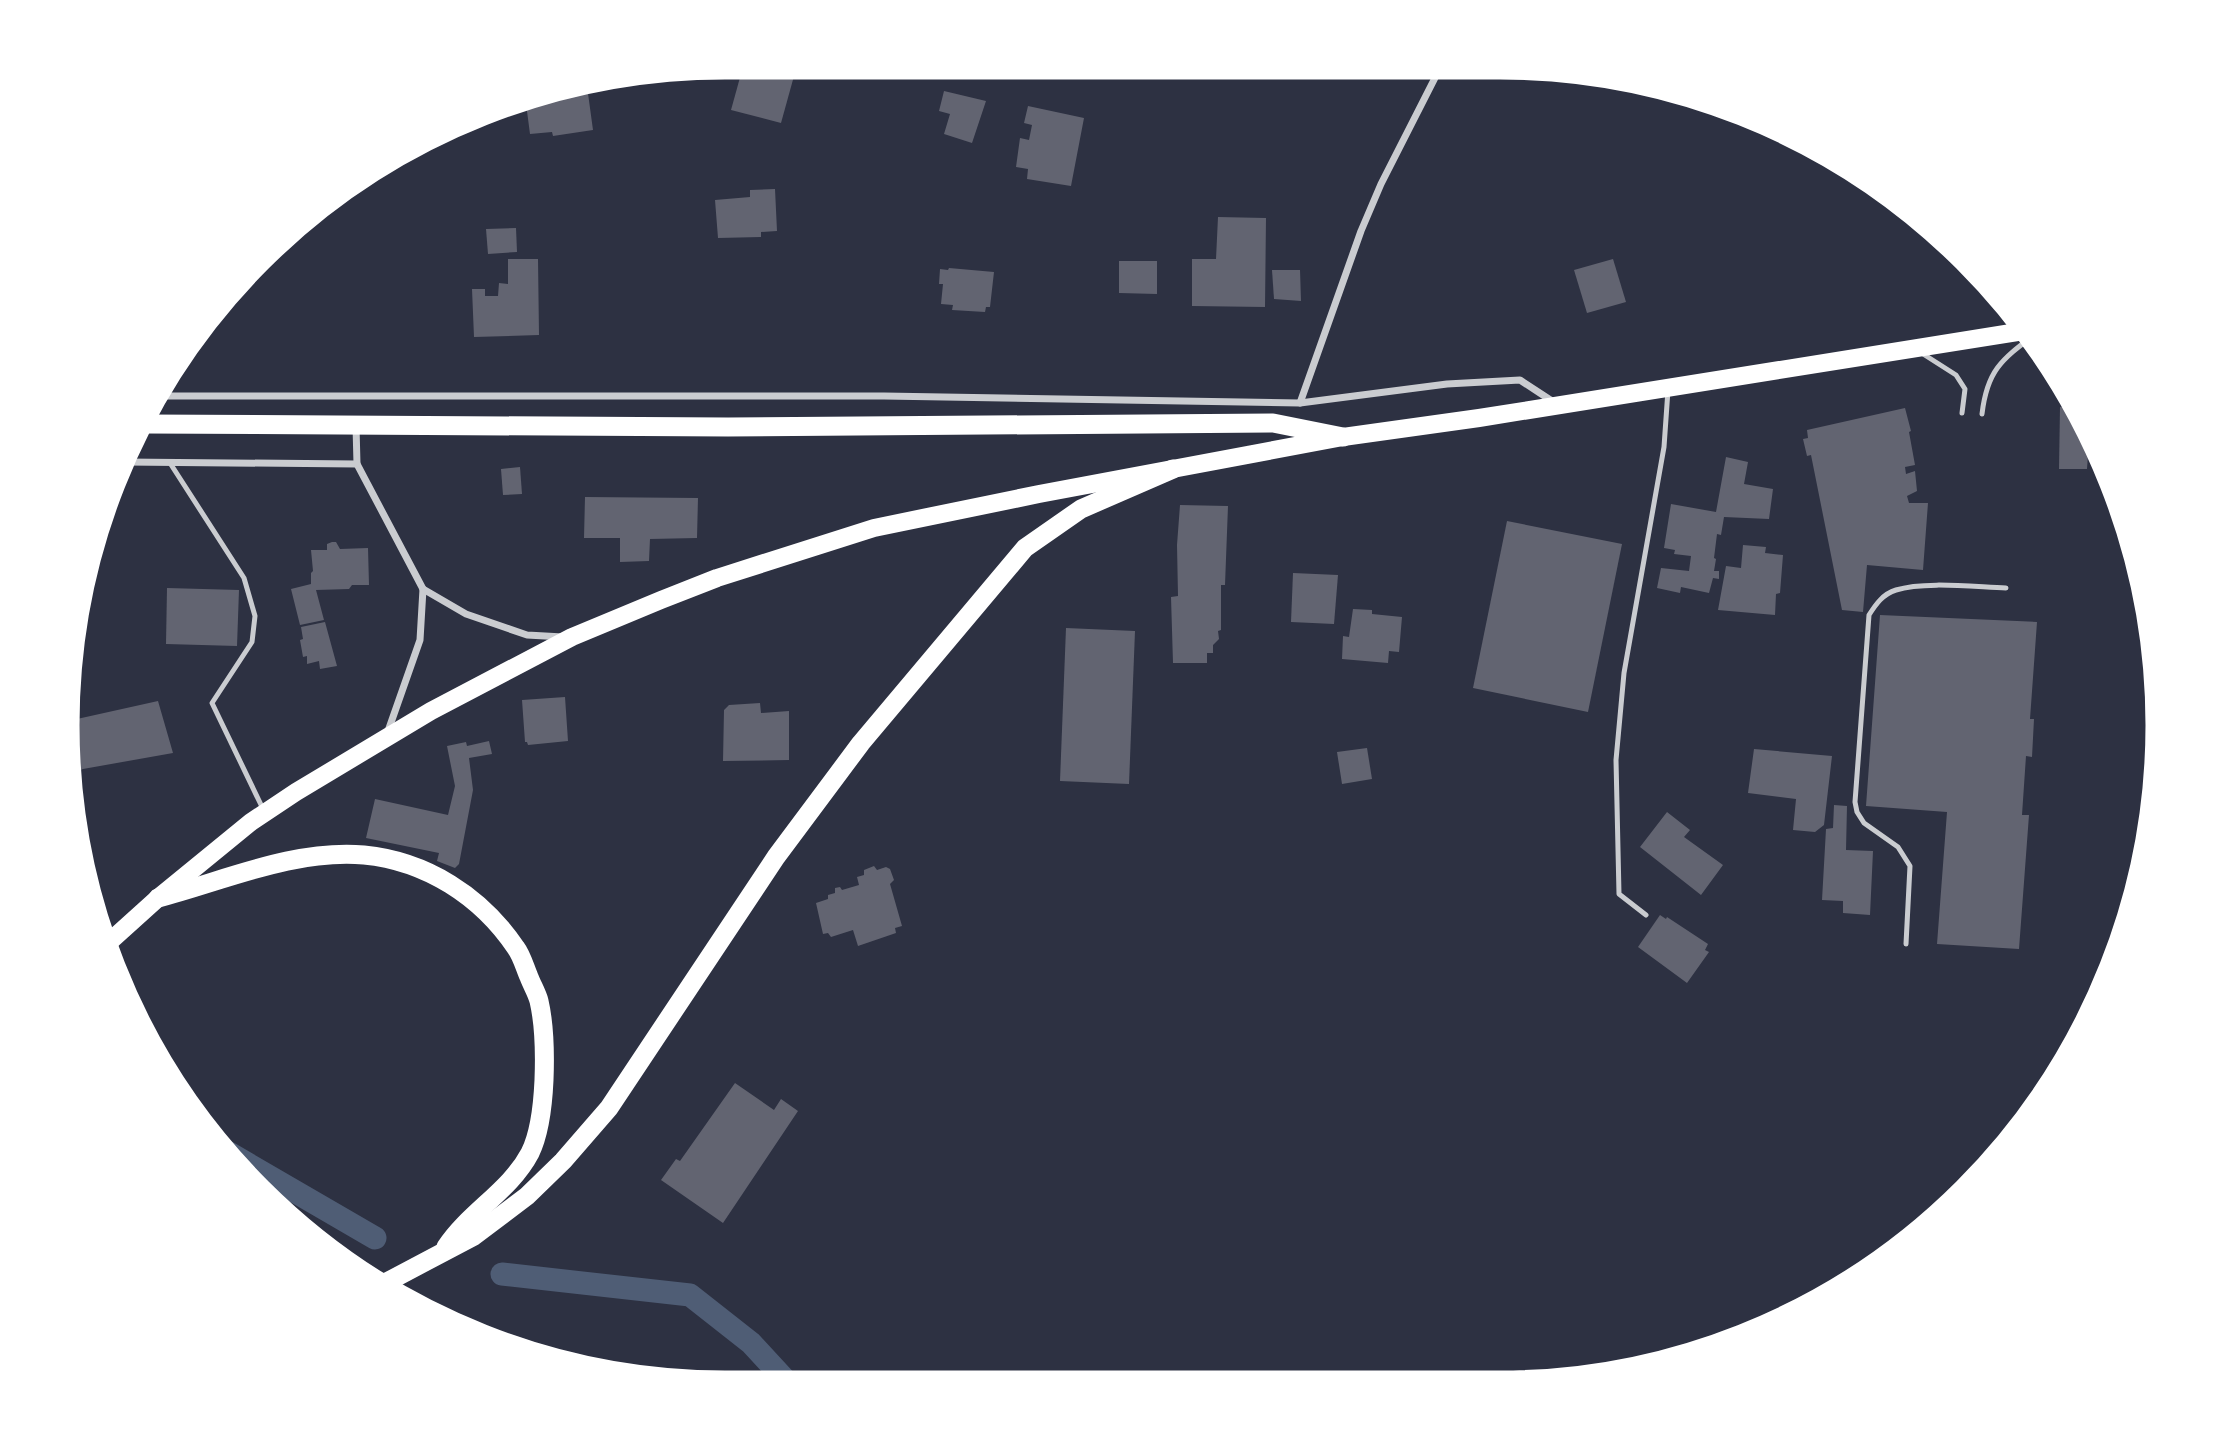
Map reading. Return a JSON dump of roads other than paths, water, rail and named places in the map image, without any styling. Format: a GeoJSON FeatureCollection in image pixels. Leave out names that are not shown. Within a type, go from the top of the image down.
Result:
{"type":"FeatureCollection","features":[{"type":"Feature","properties":{"kind":"highway"},"geometry":{"type":"LineString","coordinates":[[149,424],[728,427],[1273,423],[1343,437]]}},
{"type":"Feature","properties":{"kind":"highway"},"geometry":{"type":"LineString","coordinates":[[389,1281],[474,1236],[527,1196],[563,1161],[609,1108],[776,857],[862,743],[1025,548],[1081,509],[1173,469]]}},
{"type":"Feature","properties":{"kind":"highway"},"geometry":{"type":"LineString","coordinates":[[158,898],[206,886],[259,868],[322,855],[363,855],[404,861],[429,871],[475,900],[517,949],[539,1000],[545,1053],[542,1107],[530,1152],[502,1190],[456,1231],[444,1251]]}},
{"type":"Feature","properties":{"kind":"main road"},"geometry":{"type":"LineString","coordinates":[[112,939],[214,851],[265,813],[430,711],[572,638],[717,579],[874,528],[1343,437],[2017,332]]}},
{"type":"Feature","properties":{"kind":"street"},"geometry":{"type":"LineString","coordinates":[[1300,403],[1366,219],[1436,75]]}},
{"type":"Feature","properties":{"kind":"street"},"geometry":{"type":"LineString","coordinates":[[165,396],[884,396],[1300,403],[1447,384],[1521,380],[1558,405]]}},
{"type":"Feature","properties":{"kind":"street"},"geometry":{"type":"LineString","coordinates":[[356,425],[357,464],[424,589],[466,614],[527,635],[572,638]]}},
{"type":"Feature","properties":{"kind":"street"},"geometry":{"type":"LineString","coordinates":[[131,463],[357,464]]}},
{"type":"Feature","properties":{"kind":"street"},"geometry":{"type":"LineString","coordinates":[[385,739],[420,640],[424,589]]}},
{"type":"Feature","properties":{"kind":"lane"},"geometry":{"type":"LineString","coordinates":[[1982,414],[1985,391],[1994,370],[2025,342]]}},
{"type":"Feature","properties":{"kind":"lane"},"geometry":{"type":"LineString","coordinates":[[1914,348],[1956,375],[1965,389],[1962,413]]}},
{"type":"Feature","properties":{"kind":"lane"},"geometry":{"type":"LineString","coordinates":[[1646,915],[1619,894],[1616,761],[1624,673],[1664,447],[1669,387]]}},
{"type":"Feature","properties":{"kind":"lane"},"geometry":{"type":"LineString","coordinates":[[170,463],[244,578],[255,616],[252,642],[212,703],[265,813]]}},
{"type":"Feature","properties":{"kind":"lane"},"geometry":{"type":"LineString","coordinates":[[1906,944],[1910,866],[1898,847],[1864,823],[1857,812],[1855,802],[1869,615],[1884,596],[1897,589],[1935,586],[2006,588]]}},
{"type":"Feature","properties":{"kind":"waterway"},"geometry":{"type":"LineString","coordinates":[[245,1163],[375,1238]]}},
{"type":"Feature","properties":{"kind":"waterway"},"geometry":{"type":"LineString","coordinates":[[502,1274],[690,1295],[751,1343],[781,1375]]}}]}
